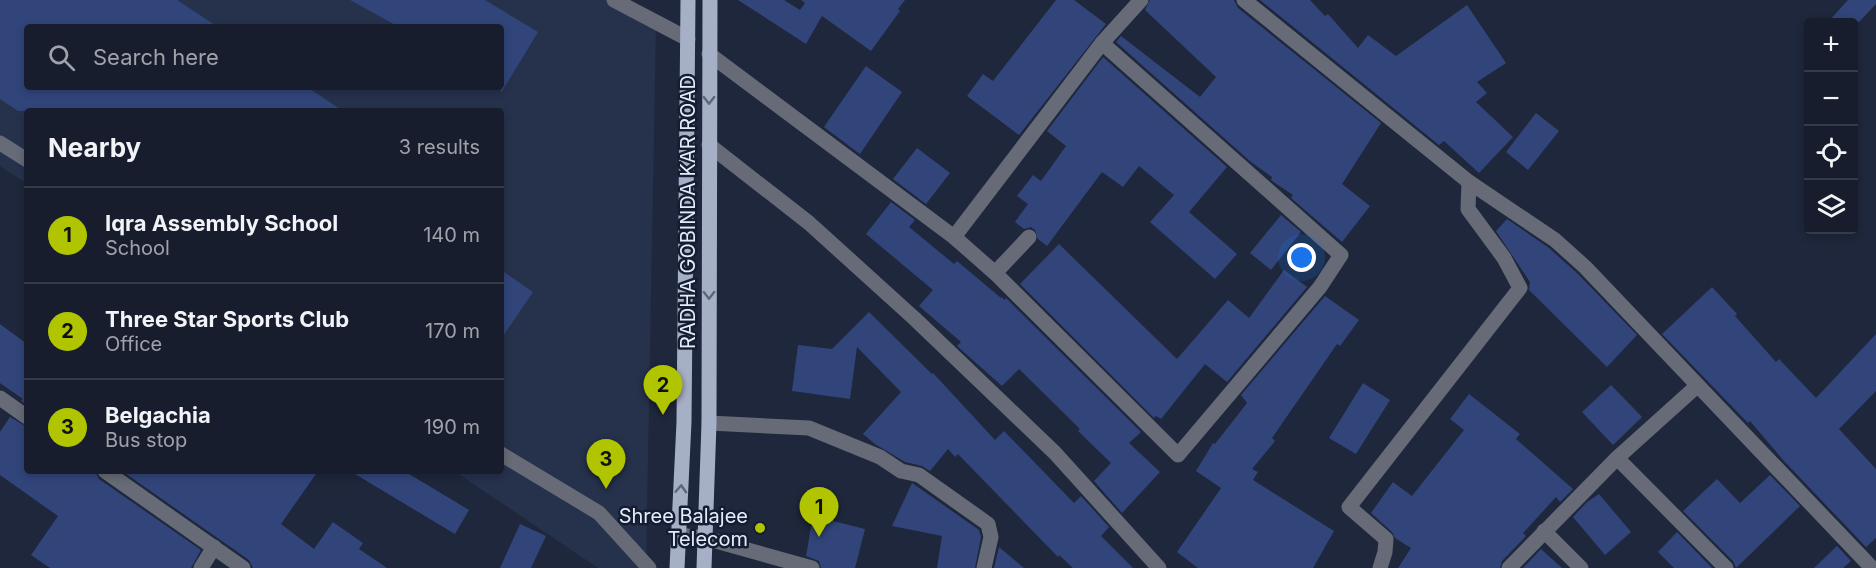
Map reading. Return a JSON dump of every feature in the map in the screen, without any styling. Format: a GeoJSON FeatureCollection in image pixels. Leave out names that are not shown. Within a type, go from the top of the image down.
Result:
{"type":"FeatureCollection","features":[{"type":"Feature","properties":{"kind":"main road"},"geometry":{"type":"LineString","coordinates":[[677,568],[684,422],[688,0]]}},
{"type":"Feature","properties":{"kind":"main road","name":"RADHA GOBINDA KAR ROAD"},"geometry":{"type":"LineString","coordinates":[[704,568],[709,423],[710,0]]}},
{"type":"Feature","properties":{"kind":"street"},"geometry":{"type":"LineString","coordinates":[[614,0],[688,39]]}},
{"type":"Feature","properties":{"kind":"street"},"geometry":{"type":"LineString","coordinates":[[954,237],[1102,44],[1142,0]]}},
{"type":"Feature","properties":{"kind":"street"},"geometry":{"type":"LineString","coordinates":[[1244,0],[1469,182],[1555,240],[1585,267],[1872,568]]}},
{"type":"Feature","properties":{"kind":"street"},"geometry":{"type":"LineString","coordinates":[[709,54],[954,237],[994,273],[1178,455],[1320,287],[1341,255],[1102,44]]}},
{"type":"Feature","properties":{"kind":"street"},"geometry":{"type":"LineString","coordinates":[[0,143],[24,158]]}},
{"type":"Feature","properties":{"kind":"street"},"geometry":{"type":"LineString","coordinates":[[709,145],[809,223],[915,319],[1055,453],[1159,568]]}},
{"type":"Feature","properties":{"kind":"street"},"geometry":{"type":"LineString","coordinates":[[1380,568],[1386,539],[1349,507],[1520,288],[1504,258],[1467,208],[1469,182]]}},
{"type":"Feature","properties":{"kind":"street"},"geometry":{"type":"LineString","coordinates":[[994,273],[1029,237]]}},
{"type":"Feature","properties":{"kind":"street"},"geometry":{"type":"LineString","coordinates":[[1509,568],[1617,458],[1697,386]]}},
{"type":"Feature","properties":{"kind":"street"},"geometry":{"type":"LineString","coordinates":[[0,398],[24,415]]}},
{"type":"Feature","properties":{"kind":"street"},"geometry":{"type":"LineString","coordinates":[[709,423],[809,428],[880,457],[901,471],[919,475],[988,524],[991,537],[984,568]]}},
{"type":"Feature","properties":{"kind":"street"},"geometry":{"type":"LineString","coordinates":[[504,455],[599,513],[649,568]]}},
{"type":"Feature","properties":{"kind":"street"},"geometry":{"type":"LineString","coordinates":[[1617,458],[1726,568]]}},
{"type":"Feature","properties":{"kind":"street"},"geometry":{"type":"LineString","coordinates":[[109,474],[243,568]]}},
{"type":"Feature","properties":{"kind":"street"},"geometry":{"type":"LineString","coordinates":[[1544,531],[1581,568]]}},
{"type":"Feature","properties":{"kind":"street"},"geometry":{"type":"LineString","coordinates":[[678,535],[705,538],[812,568]]}},
{"type":"Feature","properties":{"kind":"street"},"geometry":{"type":"LineString","coordinates":[[201,568],[214,547]]}},
{"type":"Feature","properties":{"kind":"shaded area"},"geometry":{"type":"Polygon","coordinates":[[[0,0],[617,0],[656,24],[646,568],[598,568],[458,474],[504,474],[504,108],[24,108],[24,182],[0,166],[0,0]]]}},
{"type":"Feature","properties":{"kind":"building"},"geometry":{"type":"Polygon","coordinates":[[[0,0],[177,0],[213,24],[24,24],[24,90],[312,90],[338,108],[24,108],[24,111],[18,111],[0,99],[0,0]]]}},
{"type":"Feature","properties":{"kind":"building"},"geometry":{"type":"Polygon","coordinates":[[[350,0],[485,0],[538,32],[504,88],[504,24],[394,24],[350,0]]]}},
{"type":"Feature","properties":{"kind":"building"},"geometry":{"type":"Polygon","coordinates":[[[738,0],[784,0],[800,10],[805,3],[801,0],[905,0],[898,9],[900,11],[871,51],[822,16],[806,44],[738,0]]]}},
{"type":"Feature","properties":{"kind":"building"},"geometry":{"type":"Polygon","coordinates":[[[1056,0],[1074,0],[1106,24],[1019,135],[967,96],[983,74],[993,81],[1056,0]]]}},
{"type":"Feature","properties":{"kind":"building"},"geometry":{"type":"Polygon","coordinates":[[[1150,0],[1234,0],[1238,8],[1381,123],[1342,184],[1370,206],[1342,242],[1291,198],[1293,195],[1271,180],[1272,177],[1251,162],[1116,42],[1121,36],[1200,97],[1216,77],[1145,10],[1150,0]]]}},
{"type":"Feature","properties":{"kind":"building"},"geometry":{"type":"Polygon","coordinates":[[[1260,0],[1310,0],[1325,16],[1328,14],[1358,48],[1368,35],[1396,56],[1467,5],[1506,63],[1477,82],[1487,93],[1476,102],[1513,137],[1479,173],[1444,141],[1439,145],[1260,0]]]}},
{"type":"Feature","properties":{"kind":"building"},"geometry":{"type":"Polygon","coordinates":[[[1848,0],[1876,0],[1876,4],[1859,22],[1858,18],[1832,18],[1848,0]]]}},
{"type":"Feature","properties":{"kind":"building"},"geometry":{"type":"Polygon","coordinates":[[[1103,57],[1227,167],[1189,212],[1237,254],[1215,279],[1150,222],[1174,195],[1139,166],[1123,187],[1102,172],[1047,246],[1038,239],[1035,230],[1031,227],[1024,229],[1015,222],[1028,204],[1017,196],[1033,175],[1041,181],[1066,146],[1047,131],[1103,57]]]}},
{"type":"Feature","properties":{"kind":"building"},"geometry":{"type":"Polygon","coordinates":[[[866,66],[902,92],[860,154],[824,127],[866,66]]]}},
{"type":"Feature","properties":{"kind":"building"},"geometry":{"type":"Polygon","coordinates":[[[1536,113],[1559,131],[1528,170],[1506,152],[1536,113]]]}},
{"type":"Feature","properties":{"kind":"building"},"geometry":{"type":"Polygon","coordinates":[[[917,148],[950,173],[926,204],[893,179],[917,148]]]}},
{"type":"Feature","properties":{"kind":"building"},"geometry":{"type":"Polygon","coordinates":[[[891,202],[915,220],[909,227],[954,264],[957,261],[1001,298],[1004,300],[1006,298],[1141,432],[1129,443],[1160,472],[1122,513],[1094,481],[1111,463],[1078,431],[1080,429],[1019,369],[1002,386],[957,346],[961,342],[919,306],[933,290],[866,234],[891,202]]]}},
{"type":"Feature","properties":{"kind":"building"},"geometry":{"type":"Polygon","coordinates":[[[1281,215],[1301,232],[1271,270],[1250,253],[1281,215]]]}},
{"type":"Feature","properties":{"kind":"building"},"geometry":{"type":"Polygon","coordinates":[[[1507,219],[1549,248],[1578,274],[1637,335],[1607,367],[1529,290],[1530,282],[1496,231],[1507,219]]]}},
{"type":"Feature","properties":{"kind":"building"},"geometry":{"type":"Polygon","coordinates":[[[1059,244],[1177,359],[1228,300],[1249,318],[1284,270],[1307,287],[1227,382],[1205,364],[1161,419],[1156,416],[1154,418],[1020,284],[1059,244]]]}},
{"type":"Feature","properties":{"kind":"building"},"geometry":{"type":"Polygon","coordinates":[[[504,272],[533,292],[504,335],[504,272]]]}},
{"type":"Feature","properties":{"kind":"building"},"geometry":{"type":"Polygon","coordinates":[[[1712,287],[1776,362],[1779,359],[1816,398],[1876,334],[1876,391],[1839,429],[1876,469],[1876,538],[1866,547],[1784,461],[1750,421],[1748,423],[1662,334],[1712,287]]]}},
{"type":"Feature","properties":{"kind":"building"},"geometry":{"type":"Polygon","coordinates":[[[1325,296],[1359,320],[1340,346],[1337,344],[1272,438],[1275,441],[1252,469],[1258,472],[1253,480],[1334,531],[1313,568],[1198,568],[1177,552],[1221,488],[1196,471],[1213,443],[1215,444],[1247,403],[1241,395],[1325,296]]]}},
{"type":"Feature","properties":{"kind":"building"},"geometry":{"type":"Polygon","coordinates":[[[869,312],[933,373],[995,440],[1004,431],[1074,503],[1081,496],[1109,527],[1101,536],[1133,568],[1073,568],[1059,555],[1058,557],[958,454],[955,457],[948,449],[930,471],[922,466],[905,462],[875,444],[863,434],[901,392],[857,347],[850,399],[792,391],[798,345],[832,349],[869,312]]]}},
{"type":"Feature","properties":{"kind":"building"},"geometry":{"type":"Polygon","coordinates":[[[0,324],[24,342],[24,403],[21,401],[23,399],[0,383],[0,324]]]}},
{"type":"Feature","properties":{"kind":"building"},"geometry":{"type":"Polygon","coordinates":[[[1363,383],[1390,400],[1356,454],[1329,438],[1363,383]]]}},
{"type":"Feature","properties":{"kind":"building"},"geometry":{"type":"Polygon","coordinates":[[[1611,385],[1642,417],[1613,445],[1582,412],[1611,385]]]}},
{"type":"Feature","properties":{"kind":"building"},"geometry":{"type":"Polygon","coordinates":[[[1469,394],[1520,434],[1516,439],[1573,489],[1560,502],[1556,497],[1523,533],[1526,536],[1502,561],[1500,568],[1398,568],[1411,548],[1395,538],[1392,532],[1371,513],[1393,482],[1412,496],[1464,430],[1450,419],[1469,394]]]}},
{"type":"Feature","properties":{"kind":"building"},"geometry":{"type":"Polygon","coordinates":[[[10,417],[24,425],[24,474],[96,474],[99,479],[201,550],[191,568],[50,568],[31,555],[58,516],[0,475],[0,432],[10,417]]]}},
{"type":"Feature","properties":{"kind":"building"},"geometry":{"type":"Polygon","coordinates":[[[126,474],[316,474],[281,524],[314,549],[333,522],[363,543],[359,549],[387,568],[253,568],[249,560],[126,474]]]}},
{"type":"Feature","properties":{"kind":"building"},"geometry":{"type":"Polygon","coordinates":[[[355,474],[409,474],[469,510],[455,534],[355,474]]]}},
{"type":"Feature","properties":{"kind":"building"},"geometry":{"type":"Polygon","coordinates":[[[1770,475],[1800,506],[1736,568],[1733,561],[1683,511],[1717,479],[1740,503],[1770,475]]]}},
{"type":"Feature","properties":{"kind":"building"},"geometry":{"type":"Polygon","coordinates":[[[912,483],[979,530],[981,537],[975,568],[937,568],[942,536],[892,526],[912,483]]]}},
{"type":"Feature","properties":{"kind":"building"},"geometry":{"type":"Polygon","coordinates":[[[1599,494],[1631,532],[1605,555],[1573,517],[1587,502],[1599,494]]]}},
{"type":"Feature","properties":{"kind":"building"},"geometry":{"type":"Polygon","coordinates":[[[813,516],[865,529],[855,568],[821,568],[819,561],[806,556],[813,516]]]}},
{"type":"Feature","properties":{"kind":"building"},"geometry":{"type":"Polygon","coordinates":[[[520,524],[546,536],[531,568],[500,568],[520,524]]]}},
{"type":"Feature","properties":{"kind":"building"},"geometry":{"type":"Polygon","coordinates":[[[1677,532],[1712,568],[1674,568],[1658,552],[1677,532]]]}},
{"type":"Feature","properties":{"kind":"building"},"geometry":{"type":"Polygon","coordinates":[[[1837,546],[1851,561],[1843,568],[1814,568],[1837,546]]]}},
{"type":"Feature","properties":{"kind":"building"},"geometry":{"type":"Polygon","coordinates":[[[999,547],[1024,568],[994,568],[999,547]]]}},
{"type":"Feature","properties":{"kind":"building"},"geometry":{"type":"Polygon","coordinates":[[[1541,549],[1562,568],[1523,568],[1541,549]]]}},
{"type":"Feature","properties":{"kind":"place","name":"Three Star Sports Club"},"geometry":{"type":"Point","coordinates":[663,415]}},
{"type":"Feature","properties":{"kind":"place","name":"Belgachia"},"geometry":{"type":"Point","coordinates":[606,489]}},
{"type":"Feature","properties":{"kind":"place","name":"Shree Balajee Telecom"},"geometry":{"type":"Point","coordinates":[760,528]}},
{"type":"Feature","properties":{"kind":"place","name":"Iqra Assembly School"},"geometry":{"type":"Point","coordinates":[819,537]}}]}
